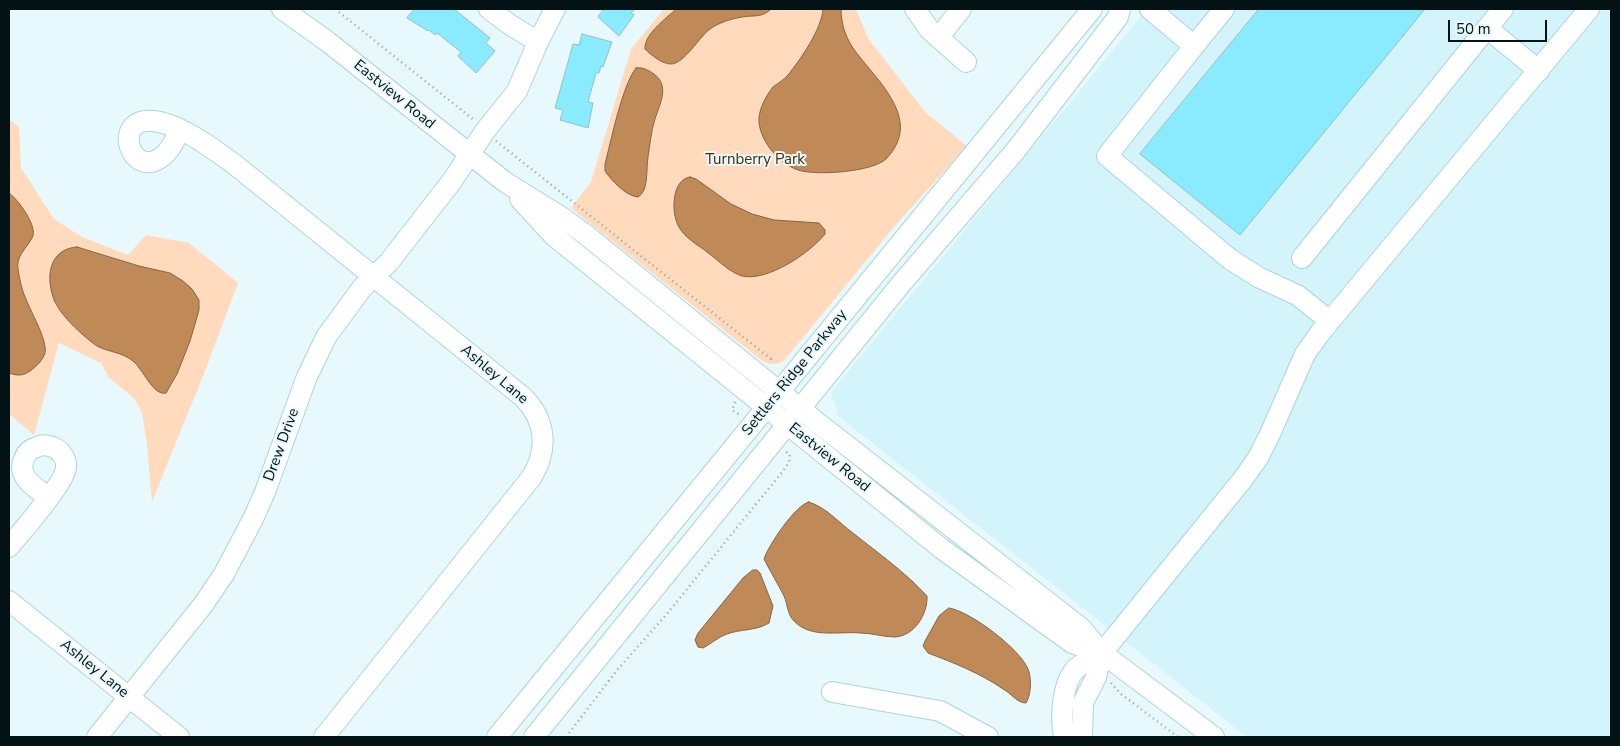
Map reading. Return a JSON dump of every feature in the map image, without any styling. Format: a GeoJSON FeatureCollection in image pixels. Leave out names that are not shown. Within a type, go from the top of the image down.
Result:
{"type":"FeatureCollection","features":[{"type":"Feature","properties":{"kind":"street","name":"Eastview Road"},"geometry":{"type":"LineString","coordinates":[[282,9],[334,47],[505,182],[563,218],[800,409],[1082,628],[1102,653],[1214,737]]}},
{"type":"Feature","properties":{"kind":"street"},"geometry":{"type":"LineString","coordinates":[[489,9],[538,42]]}},
{"type":"Feature","properties":{"kind":"street","name":"Drew Drive"},"geometry":{"type":"LineString","coordinates":[[97,737],[203,605],[237,551],[265,492],[306,380],[326,337],[362,288],[389,262],[452,181],[485,130],[517,91],[538,42],[555,9]]}},
{"type":"Feature","properties":{"kind":"street"},"geometry":{"type":"LineString","coordinates":[[915,9],[920,19],[938,38],[966,62]]}},
{"type":"Feature","properties":{"kind":"street"},"geometry":{"type":"LineString","coordinates":[[938,38],[961,9]]}},
{"type":"Feature","properties":{"kind":"street","name":"Settlers Ridge Parkway"},"geometry":{"type":"LineString","coordinates":[[497,737],[1092,9]]}},
{"type":"Feature","properties":{"kind":"street","name":"Settlers Ridge Parkway"},"geometry":{"type":"LineString","coordinates":[[534,737],[901,284],[1016,150],[1118,18],[1120,9]]}},
{"type":"Feature","properties":{"kind":"street"},"geometry":{"type":"LineString","coordinates":[[1150,9],[1194,46]]}},
{"type":"Feature","properties":{"kind":"street"},"geometry":{"type":"LineString","coordinates":[[1224,9],[1107,156],[1231,260],[1260,278],[1297,295],[1330,321]]}},
{"type":"Feature","properties":{"kind":"street"},"geometry":{"type":"LineString","coordinates":[[1302,258],[1503,9]]}},
{"type":"Feature","properties":{"kind":"street"},"geometry":{"type":"LineString","coordinates":[[1064,737],[1062,712],[1069,682],[1077,667],[1102,653],[1243,479],[1270,434],[1305,354],[1330,321],[1589,9]]}},
{"type":"Feature","properties":{"kind":"street"},"geometry":{"type":"LineString","coordinates":[[1487,28],[1538,71]]}},
{"type":"Feature","properties":{"kind":"street","name":"Ashley Lane"},"geometry":{"type":"LineString","coordinates":[[180,130],[234,164],[373,278],[523,397],[531,405],[542,427],[543,448],[537,468],[531,478],[324,737]]}},
{"type":"Feature","properties":{"kind":"street","name":"Eastview Road"},"geometry":{"type":"LineString","coordinates":[[505,182],[554,236],[950,554],[1072,642],[1102,653]]}},
{"type":"Feature","properties":{"kind":"street"},"geometry":{"type":"LineString","coordinates":[[9,547],[48,497]]}},
{"type":"Feature","properties":{"kind":"street","name":"Ashley Lane"},"geometry":{"type":"LineString","coordinates":[[9,601],[179,737]]}},
{"type":"Feature","properties":{"kind":"street"},"geometry":{"type":"LineString","coordinates":[[1082,737],[1083,703],[1096,677],[1102,653]]}},
{"type":"Feature","properties":{"kind":"street"},"geometry":{"type":"LineString","coordinates":[[832,692],[940,711],[988,737]]}},
{"type":"Feature","properties":{"kind":"path"},"geometry":{"type":"LineString","coordinates":[[335,9],[469,117]]}},
{"type":"Feature","properties":{"kind":"path"},"geometry":{"type":"LineString","coordinates":[[500,144],[771,359]]}},
{"type":"Feature","properties":{"kind":"path"},"geometry":{"type":"LineString","coordinates":[[566,737],[618,669],[661,621],[783,471],[789,462],[790,455]]}},
{"type":"Feature","properties":{"kind":"path"},"geometry":{"type":"LineString","coordinates":[[1110,681],[1121,694],[1178,737]]}},
{"type":"Feature","properties":{"kind":"shaded area"},"geometry":{"type":"Polygon","coordinates":[[[676,9],[771,9],[761,15],[738,18],[718,24],[710,29],[681,60],[668,64],[657,59],[645,49],[652,32],[676,9]]]}},
{"type":"Feature","properties":{"kind":"shaded area"},"geometry":{"type":"Polygon","coordinates":[[[823,9],[841,9],[844,29],[850,43],[887,92],[895,105],[899,117],[900,130],[894,149],[886,159],[869,167],[830,173],[798,170],[783,162],[777,156],[762,134],[759,118],[764,102],[773,87],[786,77],[804,53],[819,26],[823,9]]]}},
{"type":"Feature","properties":{"kind":"shaded area"},"geometry":{"type":"Polygon","coordinates":[[[1147,9],[1611,9],[1611,737],[1247,737],[838,416],[831,392],[1147,9]]]}},
{"type":"Feature","properties":{"kind":"shaded area"},"geometry":{"type":"Polygon","coordinates":[[[636,68],[645,69],[654,74],[662,84],[663,89],[652,133],[644,190],[638,197],[624,191],[605,171],[605,164],[622,100],[626,87],[636,68]]]}},
{"type":"Feature","properties":{"kind":"shaded area"},"geometry":{"type":"Polygon","coordinates":[[[690,177],[696,179],[731,204],[752,214],[774,220],[819,223],[825,230],[825,234],[799,257],[775,270],[752,277],[737,274],[685,235],[676,221],[674,198],[676,191],[684,179],[690,177]]]}},
{"type":"Feature","properties":{"kind":"shaded area"},"geometry":{"type":"Polygon","coordinates":[[[9,193],[22,207],[33,228],[32,238],[18,260],[18,269],[24,295],[40,330],[45,347],[45,353],[39,363],[27,373],[20,375],[9,373],[9,193]]]}},
{"type":"Feature","properties":{"kind":"shaded area"},"geometry":{"type":"Polygon","coordinates":[[[77,247],[139,266],[170,273],[192,289],[199,300],[199,310],[190,341],[177,374],[166,393],[161,393],[152,386],[137,365],[129,358],[101,348],[91,342],[71,324],[55,302],[50,284],[51,267],[60,253],[77,247]]]}},
{"type":"Feature","properties":{"kind":"shaded area"},"geometry":{"type":"Polygon","coordinates":[[[809,502],[832,516],[901,571],[927,596],[923,616],[909,633],[895,637],[864,633],[826,633],[801,627],[794,621],[784,596],[764,559],[790,517],[803,504],[809,502]]]}},
{"type":"Feature","properties":{"kind":"shaded area"},"geometry":{"type":"Polygon","coordinates":[[[753,570],[757,570],[760,573],[773,606],[769,623],[764,626],[727,634],[703,648],[698,647],[695,640],[698,633],[743,578],[753,570]]]}},
{"type":"Feature","properties":{"kind":"shaded area"},"geometry":{"type":"Polygon","coordinates":[[[949,608],[981,623],[1015,651],[1029,673],[1030,691],[1026,703],[1023,703],[976,673],[928,653],[923,646],[925,641],[939,616],[949,608]]]}},
{"type":"Feature","properties":{"kind":"green space","name":"Turnberry Park"},"geometry":{"type":"Polygon","coordinates":[[[664,9],[856,9],[868,38],[925,112],[967,146],[893,228],[788,356],[779,363],[772,364],[761,360],[571,208],[591,182],[631,49],[664,9]]]}},
{"type":"Feature","properties":{"kind":"green space"},"geometry":{"type":"Polygon","coordinates":[[[9,119],[19,127],[21,168],[54,219],[82,237],[128,255],[146,235],[189,243],[238,283],[152,502],[142,413],[135,399],[108,377],[101,363],[59,343],[34,435],[9,414],[9,119]]]}},
{"type":"Feature","properties":{"kind":"building"},"geometry":{"type":"Polygon","coordinates":[[[415,9],[454,9],[490,38],[486,43],[495,51],[476,73],[458,56],[461,52],[437,33],[435,35],[407,18],[415,9]]]}},
{"type":"Feature","properties":{"kind":"building"},"geometry":{"type":"Polygon","coordinates":[[[604,9],[635,9],[631,13],[634,15],[619,36],[598,17],[604,9]]]}},
{"type":"Feature","properties":{"kind":"building"},"geometry":{"type":"Polygon","coordinates":[[[1259,9],[1425,9],[1240,235],[1140,154],[1259,9]]]}},
{"type":"Feature","properties":{"kind":"building"},"geometry":{"type":"Polygon","coordinates":[[[582,34],[612,42],[603,67],[601,66],[599,73],[596,73],[588,102],[593,103],[588,128],[560,120],[563,110],[555,108],[573,44],[579,45],[582,34]]]}}]}
